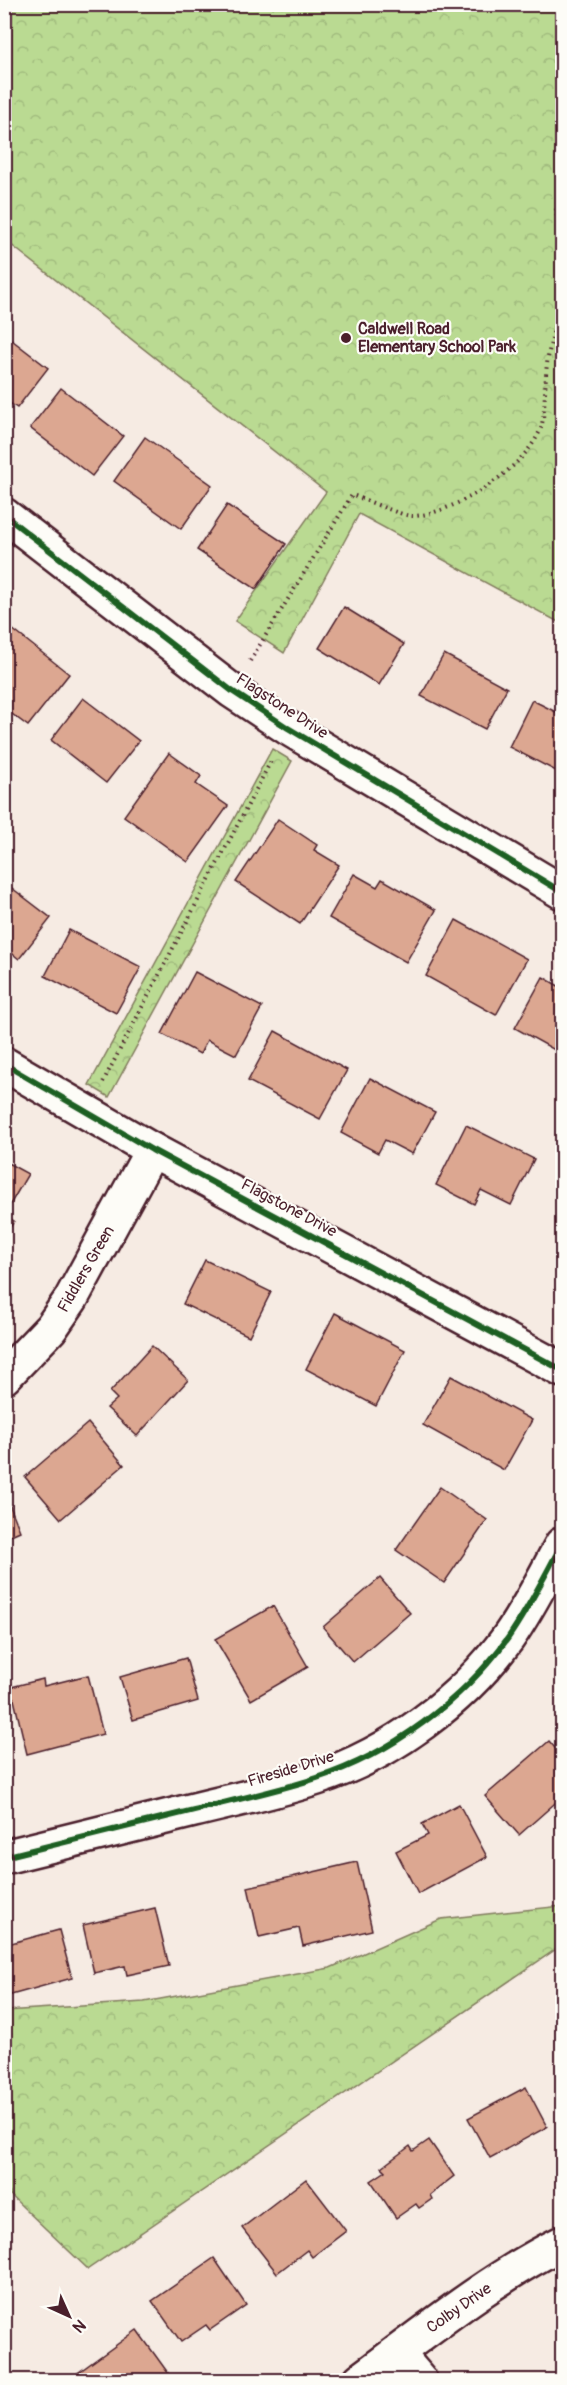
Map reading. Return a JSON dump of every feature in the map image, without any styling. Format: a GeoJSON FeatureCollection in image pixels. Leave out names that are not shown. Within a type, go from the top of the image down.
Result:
{"type":"FeatureCollection","features":[{"type":"Feature","properties":{"kind":"street","name":"Flagstone Drive"},"geometry":{"type":"LineString","coordinates":[[4,515],[232,691],[288,728],[562,892]]}},
{"type":"Feature","properties":{"kind":"street","name":"Flagstone Drive"},"geometry":{"type":"LineString","coordinates":[[4,1064],[152,1150],[562,1370]]}},
{"type":"Feature","properties":{"kind":"street","name":"Fiddlers Green"},"geometry":{"type":"LineString","coordinates":[[4,1377],[51,1328],[71,1299],[152,1150]]}},
{"type":"Feature","properties":{"kind":"street","name":"Fireside Drive"},"geometry":{"type":"LineString","coordinates":[[4,1857],[294,1785],[352,1764],[385,1748],[436,1711],[491,1658],[534,1596],[562,1544]]}},
{"type":"Feature","properties":{"kind":"street","name":"Colby Drive"},"geometry":{"type":"LineString","coordinates":[[360,2380],[472,2298],[537,2256],[562,2243]]}},
{"type":"Feature","properties":{"kind":"street"},"geometry":{"type":"LineString","coordinates":[[397,2353],[420,2380]]}},
{"type":"Feature","properties":{"kind":"path"},"geometry":{"type":"LineString","coordinates":[[562,199],[556,205],[562,288]]}},
{"type":"Feature","properties":{"kind":"path"},"geometry":{"type":"LineString","coordinates":[[232,691],[352,495],[411,516],[446,507],[490,486],[516,463],[531,445],[542,426],[547,362],[562,297]]}},
{"type":"Feature","properties":{"kind":"path"},"geometry":{"type":"LineString","coordinates":[[87,1112],[288,728]]}},
{"type":"Feature","properties":{"kind":"green space","name":"Caldwell Road Elementary School Park"},"geometry":{"type":"Polygon","coordinates":[[[12,5],[562,5],[562,624],[359,514],[284,653],[235,621],[326,492],[10,244],[12,5]]]}},
{"type":"Feature","properties":{"kind":"green space"},"geometry":{"type":"Polygon","coordinates":[[[272,749],[292,761],[109,1097],[89,1085],[272,749]]]}},
{"type":"Feature","properties":{"kind":"green space"},"geometry":{"type":"Polygon","coordinates":[[[562,1906],[562,1945],[88,2269],[5,2190],[5,2011],[144,2002],[330,1968],[441,1919],[562,1906]]]}},
{"type":"Feature","properties":{"kind":"building"},"geometry":{"type":"Polygon","coordinates":[[[4,22],[9,22],[11,50],[4,51],[4,22]]]}},
{"type":"Feature","properties":{"kind":"building"},"geometry":{"type":"Polygon","coordinates":[[[4,334],[48,368],[17,408],[4,399],[4,334]]]}},
{"type":"Feature","properties":{"kind":"building"},"geometry":{"type":"Polygon","coordinates":[[[61,388],[123,436],[92,476],[30,428],[61,388]]]}},
{"type":"Feature","properties":{"kind":"building"},"geometry":{"type":"Polygon","coordinates":[[[145,437],[212,485],[181,529],[114,481],[145,437]]]}},
{"type":"Feature","properties":{"kind":"building"},"geometry":{"type":"Polygon","coordinates":[[[227,505],[286,544],[256,589],[197,550],[227,505]]]}},
{"type":"Feature","properties":{"kind":"building"},"geometry":{"type":"Polygon","coordinates":[[[344,607],[404,644],[379,685],[319,648],[344,607]]]}},
{"type":"Feature","properties":{"kind":"building"},"geometry":{"type":"Polygon","coordinates":[[[7,625],[69,674],[28,726],[4,708],[4,628],[7,625]]]}},
{"type":"Feature","properties":{"kind":"building"},"geometry":{"type":"Polygon","coordinates":[[[444,654],[507,688],[485,729],[421,696],[444,654]]]}},
{"type":"Feature","properties":{"kind":"building"},"geometry":{"type":"Polygon","coordinates":[[[83,698],[139,741],[106,783],[51,740],[83,698]]]}},
{"type":"Feature","properties":{"kind":"building"},"geometry":{"type":"Polygon","coordinates":[[[532,700],[562,715],[562,774],[509,747],[532,700]]]}},
{"type":"Feature","properties":{"kind":"building"},"geometry":{"type":"Polygon","coordinates":[[[169,753],[201,776],[196,784],[228,806],[188,862],[124,816],[169,753]]]}},
{"type":"Feature","properties":{"kind":"building"},"geometry":{"type":"Polygon","coordinates":[[[278,819],[317,845],[314,850],[339,865],[300,924],[236,882],[278,819]]]}},
{"type":"Feature","properties":{"kind":"building"},"geometry":{"type":"Polygon","coordinates":[[[354,874],[377,887],[382,879],[436,910],[406,962],[329,918],[354,874]]]}},
{"type":"Feature","properties":{"kind":"building"},"geometry":{"type":"Polygon","coordinates":[[[4,882],[51,918],[19,959],[4,947],[4,882]]]}},
{"type":"Feature","properties":{"kind":"building"},"geometry":{"type":"Polygon","coordinates":[[[456,920],[527,959],[496,1015],[426,976],[456,920]]]}},
{"type":"Feature","properties":{"kind":"building"},"geometry":{"type":"Polygon","coordinates":[[[69,930],[141,967],[116,1013],[45,976],[69,930]]]}},
{"type":"Feature","properties":{"kind":"building"},"geometry":{"type":"Polygon","coordinates":[[[195,972],[262,1007],[236,1055],[207,1040],[200,1054],[162,1034],[195,972]]]}},
{"type":"Feature","properties":{"kind":"building"},"geometry":{"type":"Polygon","coordinates":[[[543,977],[562,988],[562,1054],[515,1028],[543,977]]]}},
{"type":"Feature","properties":{"kind":"building"},"geometry":{"type":"Polygon","coordinates":[[[275,1031],[347,1070],[320,1119],[248,1081],[275,1031]]]}},
{"type":"Feature","properties":{"kind":"building"},"geometry":{"type":"Polygon","coordinates":[[[370,1078],[435,1112],[412,1154],[385,1140],[378,1153],[341,1133],[370,1078]]]}},
{"type":"Feature","properties":{"kind":"building"},"geometry":{"type":"Polygon","coordinates":[[[466,1125],[534,1159],[511,1205],[481,1190],[474,1204],[436,1185],[466,1125]]]}},
{"type":"Feature","properties":{"kind":"building"},"geometry":{"type":"Polygon","coordinates":[[[4,1161],[28,1174],[4,1215],[4,1161]]]}},
{"type":"Feature","properties":{"kind":"building"},"geometry":{"type":"Polygon","coordinates":[[[4,1215],[14,1221],[4,1238],[4,1215]]]}},
{"type":"Feature","properties":{"kind":"building"},"geometry":{"type":"Polygon","coordinates":[[[205,1260],[271,1292],[249,1336],[183,1304],[205,1260]]]}},
{"type":"Feature","properties":{"kind":"building"},"geometry":{"type":"Polygon","coordinates":[[[335,1313],[405,1350],[376,1406],[306,1369],[335,1313]]]}},
{"type":"Feature","properties":{"kind":"building"},"geometry":{"type":"Polygon","coordinates":[[[152,1346],[188,1380],[137,1436],[107,1408],[117,1399],[110,1392],[152,1346]]]}},
{"type":"Feature","properties":{"kind":"building"},"geometry":{"type":"Polygon","coordinates":[[[451,1376],[532,1420],[504,1470],[423,1425],[451,1376]]]}},
{"type":"Feature","properties":{"kind":"building"},"geometry":{"type":"Polygon","coordinates":[[[88,1423],[124,1465],[61,1519],[25,1477],[88,1423]]]}},
{"type":"Feature","properties":{"kind":"building"},"geometry":{"type":"Polygon","coordinates":[[[440,1487],[487,1520],[444,1583],[396,1550],[440,1487]]]}},
{"type":"Feature","properties":{"kind":"building"},"geometry":{"type":"Polygon","coordinates":[[[4,1491],[20,1531],[4,1538],[4,1491]]]}},
{"type":"Feature","properties":{"kind":"building"},"geometry":{"type":"Polygon","coordinates":[[[380,1578],[410,1613],[353,1662],[323,1627],[380,1578]]]}},
{"type":"Feature","properties":{"kind":"building"},"geometry":{"type":"Polygon","coordinates":[[[273,1606],[308,1667],[251,1700],[215,1639],[273,1606]]]}},
{"type":"Feature","properties":{"kind":"building"},"geometry":{"type":"Polygon","coordinates":[[[186,1658],[198,1701],[133,1720],[120,1677],[186,1658]]]}},
{"type":"Feature","properties":{"kind":"building"},"geometry":{"type":"Polygon","coordinates":[[[88,1675],[103,1734],[27,1754],[11,1687],[43,1679],[44,1686],[88,1675]]]}},
{"type":"Feature","properties":{"kind":"building"},"geometry":{"type":"Polygon","coordinates":[[[549,1741],[562,1756],[562,1797],[519,1835],[485,1796],[549,1741]]]}},
{"type":"Feature","properties":{"kind":"building"},"geometry":{"type":"Polygon","coordinates":[[[459,1804],[487,1857],[418,1894],[396,1851],[428,1835],[422,1824],[459,1804]]]}},
{"type":"Feature","properties":{"kind":"building"},"geometry":{"type":"Polygon","coordinates":[[[357,1862],[372,1930],[303,1946],[299,1928],[259,1937],[248,1887],[357,1862]]]}},
{"type":"Feature","properties":{"kind":"building"},"geometry":{"type":"Polygon","coordinates":[[[155,1908],[169,1966],[127,1975],[125,1966],[94,1973],[83,1925],[155,1908]]]}},
{"type":"Feature","properties":{"kind":"building"},"geometry":{"type":"Polygon","coordinates":[[[59,1930],[72,1978],[4,1997],[4,1945],[59,1930]]]}},
{"type":"Feature","properties":{"kind":"building"},"geometry":{"type":"Polygon","coordinates":[[[526,2087],[547,2127],[490,2158],[468,2118],[526,2087]]]}},
{"type":"Feature","properties":{"kind":"building"},"geometry":{"type":"Polygon","coordinates":[[[429,2140],[454,2176],[430,2195],[432,2199],[419,2208],[416,2204],[396,2218],[371,2181],[386,2171],[382,2167],[410,2146],[413,2151],[429,2140]]]}},
{"type":"Feature","properties":{"kind":"building"},"geometry":{"type":"Polygon","coordinates":[[[306,2179],[346,2231],[312,2257],[307,2250],[277,2273],[242,2228],[306,2179]]]}},
{"type":"Feature","properties":{"kind":"building"},"geometry":{"type":"Polygon","coordinates":[[[214,2258],[246,2305],[210,2330],[206,2325],[181,2342],[152,2301],[214,2258]]]}},
{"type":"Feature","properties":{"kind":"building"},"geometry":{"type":"Polygon","coordinates":[[[137,2330],[171,2377],[166,2380],[68,2380],[137,2330]]]}},
{"type":"Feature","properties":{"kind":"cycle path"},"geometry":{"type":"LineString","coordinates":[[4,515],[232,691],[288,728],[562,892]]}},
{"type":"Feature","properties":{"kind":"cycle path"},"geometry":{"type":"LineString","coordinates":[[4,1064],[152,1150],[562,1370]]}},
{"type":"Feature","properties":{"kind":"cycle path"},"geometry":{"type":"LineString","coordinates":[[4,1857],[287,1787],[345,1768],[372,1755],[398,1740],[447,1704],[490,1661],[523,1615],[562,1544]]}},
{"type":"Feature","properties":{"kind":"place","name":"Caldwell Road Elementary School Park"},"geometry":{"type":"Point","coordinates":[346,338]}}]}
